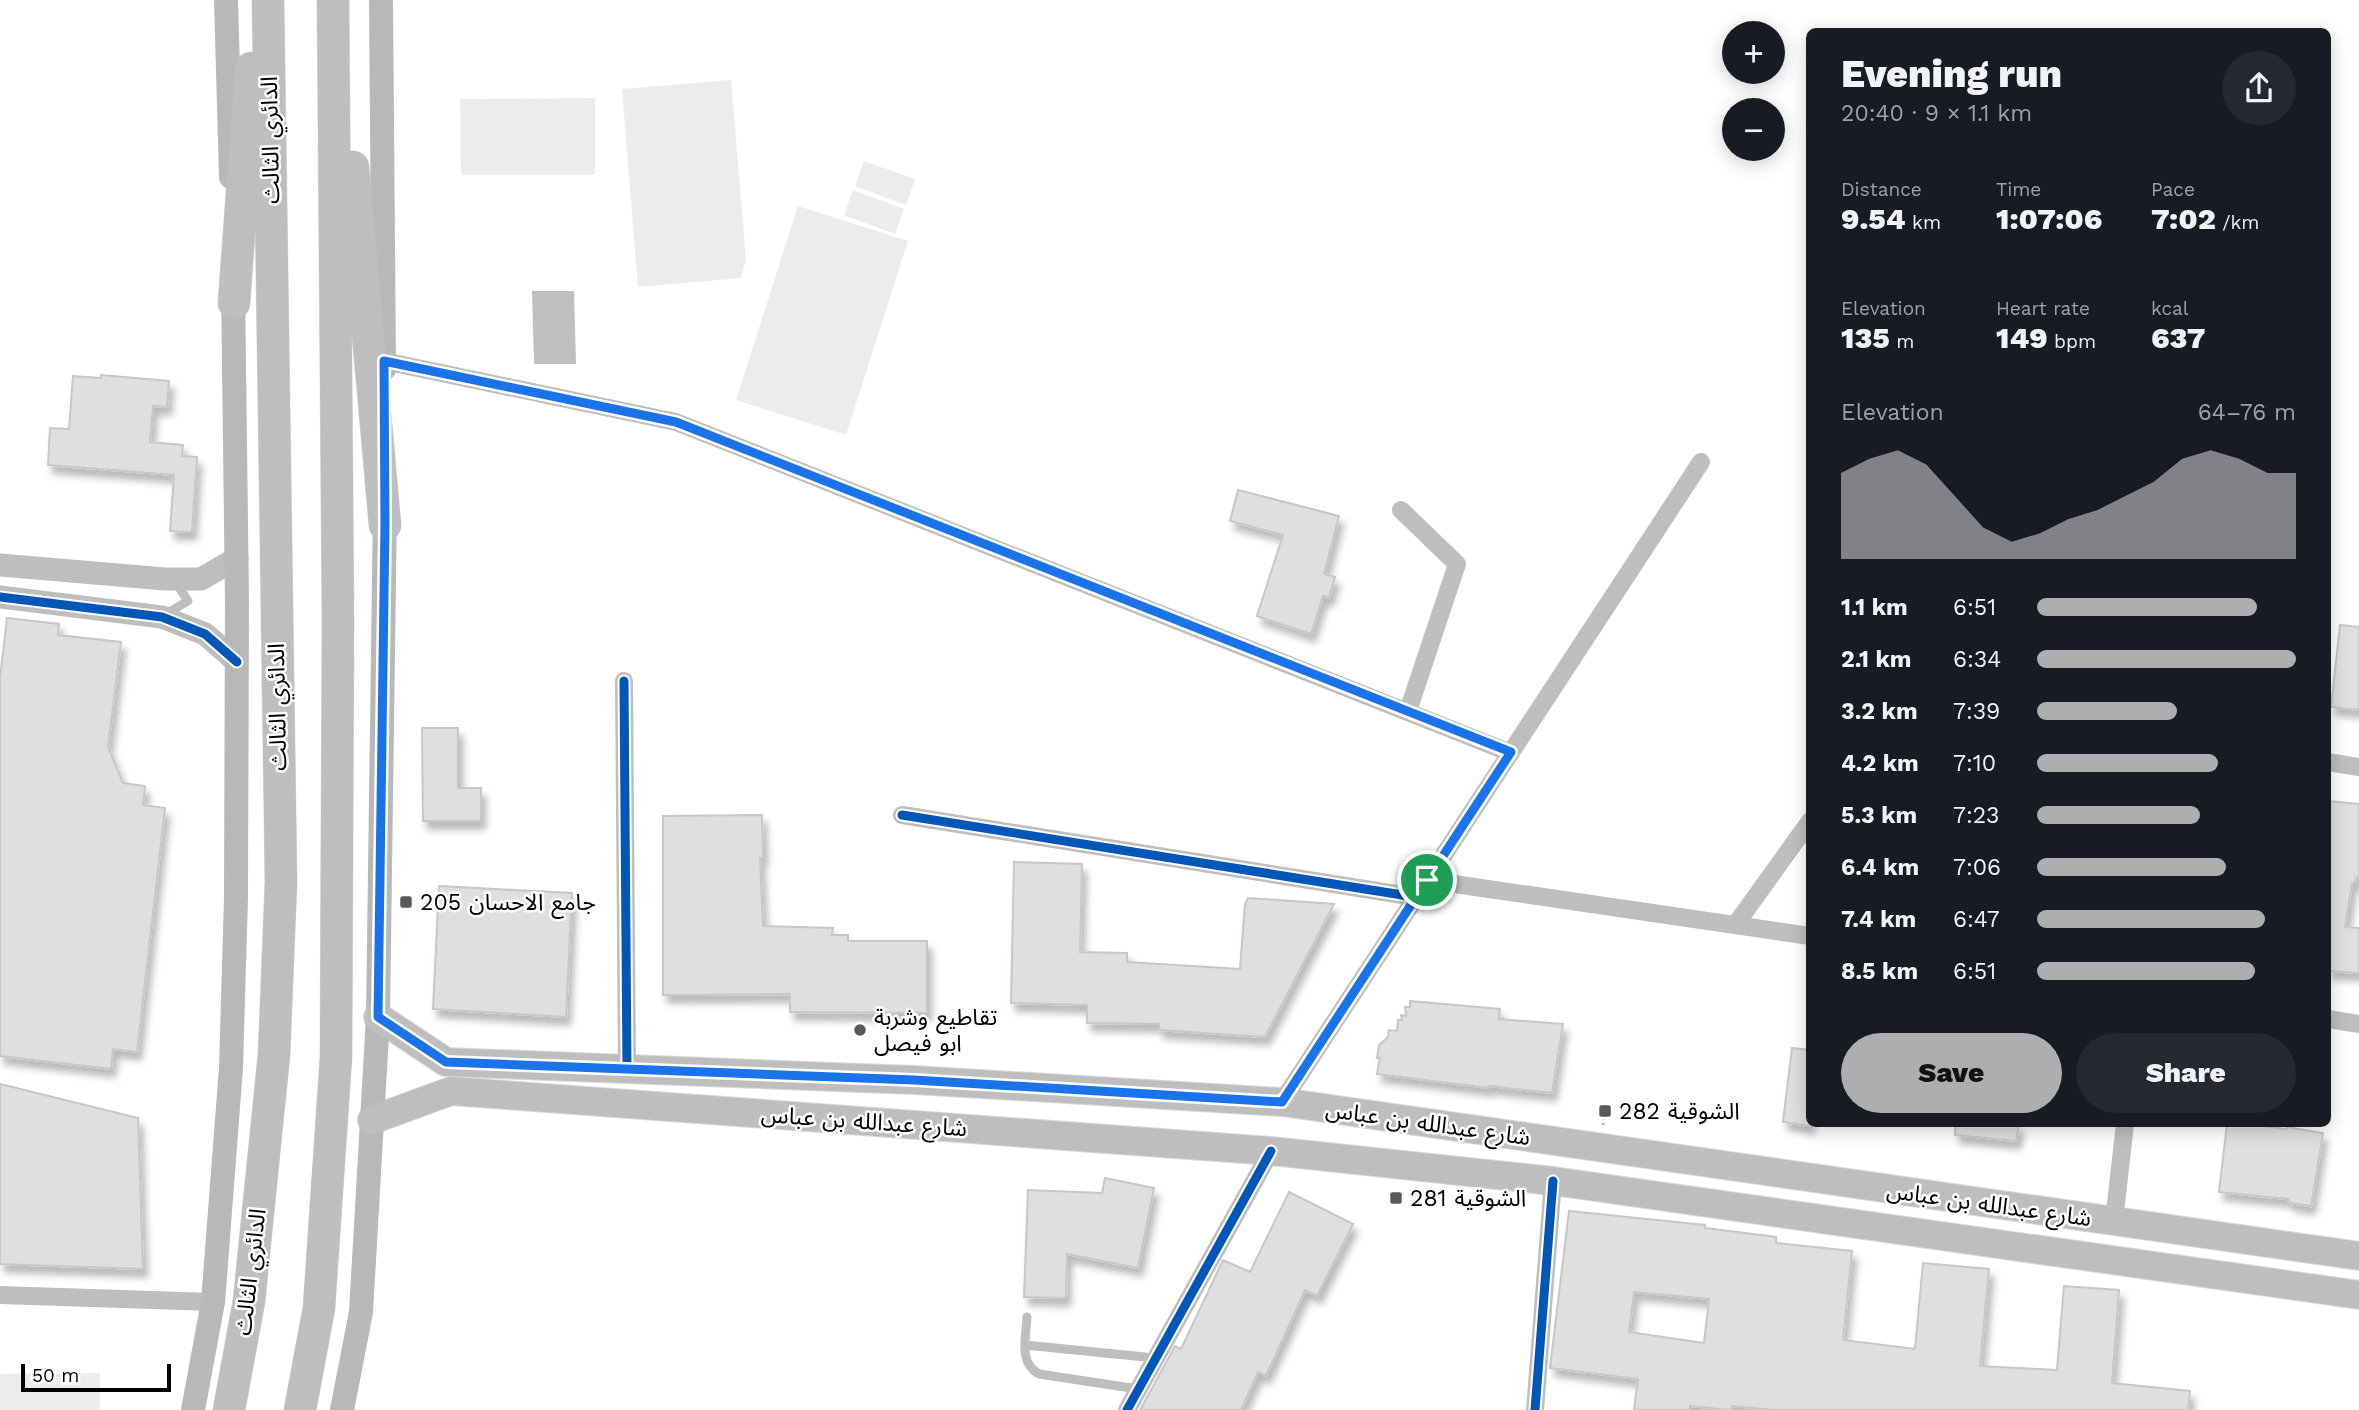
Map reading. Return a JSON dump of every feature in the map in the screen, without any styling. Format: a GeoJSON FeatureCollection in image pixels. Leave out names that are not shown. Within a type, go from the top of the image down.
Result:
{"type":"FeatureCollection","features":[{"type":"Feature","properties":{"kind":"highway"},"geometry":{"type":"LineString","coordinates":[[234,303],[256,0]]}},
{"type":"Feature","properties":{"kind":"highway","name":"الدائري الثالث"},"geometry":{"type":"LineString","coordinates":[[229,1410],[249,1301],[274,1055],[280,895],[268,0]]}},
{"type":"Feature","properties":{"kind":"highway"},"geometry":{"type":"LineString","coordinates":[[335,0],[385,525]]}},
{"type":"Feature","properties":{"kind":"highway"},"geometry":{"type":"LineString","coordinates":[[300,1410],[319,1308],[336,1057],[338,621],[335,0]]}},
{"type":"Feature","properties":{"kind":"main road"},"geometry":{"type":"LineString","coordinates":[[193,1410],[213,1302],[231,1069],[236,897],[237,558],[226,0]]}},
{"type":"Feature","properties":{"kind":"main road"},"geometry":{"type":"LineString","coordinates":[[342,1410],[361,1312],[378,1017],[385,525],[381,0]]}},
{"type":"Feature","properties":{"kind":"main road","name":"شارع عبدالله بن عباس"},"geometry":{"type":"LineString","coordinates":[[378,1017],[446,1062],[900,1080],[1282,1102],[2359,1256]]}},
{"type":"Feature","properties":{"kind":"main road","name":"شارع عبدالله بن عباس"},"geometry":{"type":"LineString","coordinates":[[372,1120],[451,1091],[1271,1151],[1553,1181],[2359,1295]]}},
{"type":"Feature","properties":{"kind":"street"},"geometry":{"type":"LineString","coordinates":[[384,361],[676,422],[1511,752]]}},
{"type":"Feature","properties":{"kind":"street"},"geometry":{"type":"LineString","coordinates":[[1282,1102],[1701,462]]}},
{"type":"Feature","properties":{"kind":"street"},"geometry":{"type":"LineString","coordinates":[[1401,510],[1457,564],[1408,711]]}},
{"type":"Feature","properties":{"kind":"street"},"geometry":{"type":"LineString","coordinates":[[0,565],[201,579],[237,558]]}},
{"type":"Feature","properties":{"kind":"street"},"geometry":{"type":"LineString","coordinates":[[0,597],[162,617],[205,634],[237,662]]}},
{"type":"Feature","properties":{"kind":"street"},"geometry":{"type":"LineString","coordinates":[[624,681],[627,1069]]}},
{"type":"Feature","properties":{"kind":"street"},"geometry":{"type":"LineString","coordinates":[[2331,762],[2359,766]]}},
{"type":"Feature","properties":{"kind":"street"},"geometry":{"type":"LineString","coordinates":[[902,815],[1415,897]]}},
{"type":"Feature","properties":{"kind":"street"},"geometry":{"type":"LineString","coordinates":[[1736,924],[1806,827]]}},
{"type":"Feature","properties":{"kind":"street"},"geometry":{"type":"LineString","coordinates":[[1427,880],[1806,935]]}},
{"type":"Feature","properties":{"kind":"street"},"geometry":{"type":"LineString","coordinates":[[2331,1019],[2359,1024]]}},
{"type":"Feature","properties":{"kind":"street"},"geometry":{"type":"LineString","coordinates":[[2114,1221],[2125,1127]]}},
{"type":"Feature","properties":{"kind":"street"},"geometry":{"type":"LineString","coordinates":[[1127,1410],[1271,1151]]}},
{"type":"Feature","properties":{"kind":"street"},"geometry":{"type":"LineString","coordinates":[[1535,1410],[1553,1181]]}},
{"type":"Feature","properties":{"kind":"street"},"geometry":{"type":"LineString","coordinates":[[0,1296],[213,1302]]}},
{"type":"Feature","properties":{"kind":"lane"},"geometry":{"type":"LineString","coordinates":[[162,617],[188,601],[174,579]]}},
{"type":"Feature","properties":{"kind":"lane"},"geometry":{"type":"LineString","coordinates":[[1027,1317],[1024,1359],[1030,1369],[1039,1374],[1138,1388]]}},
{"type":"Feature","properties":{"kind":"lane"},"geometry":{"type":"LineString","coordinates":[[1025,1345],[1155,1358]]}},
{"type":"Feature","properties":{"kind":"shaded area"},"geometry":{"type":"Polygon","coordinates":[[[731,80],[746,260],[741,278],[638,287],[622,89],[731,80]]]}},
{"type":"Feature","properties":{"kind":"shaded area"},"geometry":{"type":"Polygon","coordinates":[[[595,98],[595,175],[461,175],[460,99],[595,98]]]}},
{"type":"Feature","properties":{"kind":"shaded area"},"geometry":{"type":"Polygon","coordinates":[[[864,161],[915,179],[906,205],[855,186],[864,161]]]}},
{"type":"Feature","properties":{"kind":"shaded area"},"geometry":{"type":"Polygon","coordinates":[[[853,190],[904,209],[895,234],[844,215],[853,190]]]}},
{"type":"Feature","properties":{"kind":"shaded area"},"geometry":{"type":"Polygon","coordinates":[[[798,206],[908,241],[846,435],[736,400],[798,206]]]}},
{"type":"Feature","properties":{"kind":"shaded area"},"geometry":{"type":"Polygon","coordinates":[[[532,291],[574,291],[576,364],[534,364],[532,291]]]}},
{"type":"Feature","properties":{"kind":"shaded area"},"geometry":{"type":"Polygon","coordinates":[[[100,1373],[100,1410],[0,1410],[0,1374],[100,1373]]]}},
{"type":"Feature","properties":{"kind":"building"},"geometry":{"type":"Polygon","coordinates":[[[101,375],[169,381],[167,407],[153,406],[150,442],[183,445],[182,456],[197,457],[192,532],[170,531],[174,475],[48,465],[50,428],[69,429],[73,376],[101,378],[101,375]]]}},
{"type":"Feature","properties":{"kind":"building"},"geometry":{"type":"Polygon","coordinates":[[[1238,490],[1339,516],[1324,574],[1335,577],[1329,598],[1323,596],[1311,634],[1257,616],[1283,535],[1230,521],[1238,490]]]}},
{"type":"Feature","properties":{"kind":"building"},"geometry":{"type":"Polygon","coordinates":[[[7,618],[59,624],[58,635],[121,642],[108,747],[123,783],[145,786],[143,805],[165,808],[137,1052],[113,1049],[111,1069],[0,1056],[0,678],[7,618]]]}},
{"type":"Feature","properties":{"kind":"building"},"geometry":{"type":"Polygon","coordinates":[[[2340,625],[2359,627],[2359,710],[2331,707],[2340,625]]]}},
{"type":"Feature","properties":{"kind":"building"},"geometry":{"type":"Polygon","coordinates":[[[422,728],[458,728],[458,788],[481,788],[481,821],[423,821],[422,728]]]}},
{"type":"Feature","properties":{"kind":"building"},"geometry":{"type":"Polygon","coordinates":[[[2331,801],[2359,804],[2359,878],[2356,877],[2355,883],[2352,883],[2345,927],[2359,928],[2359,973],[2331,971],[2331,801]]]}},
{"type":"Feature","properties":{"kind":"building"},"geometry":{"type":"Polygon","coordinates":[[[762,815],[763,858],[760,858],[763,926],[833,928],[832,935],[848,935],[848,941],[927,941],[927,1013],[790,1012],[790,994],[663,995],[663,816],[762,815]]]}},
{"type":"Feature","properties":{"kind":"building"},"geometry":{"type":"Polygon","coordinates":[[[1014,862],[1082,864],[1080,952],[1127,953],[1127,962],[1240,969],[1245,904],[1248,898],[1334,904],[1265,1037],[1159,1030],[1159,1024],[1087,1023],[1087,1005],[1011,1003],[1014,862]]]}},
{"type":"Feature","properties":{"kind":"building"},"geometry":{"type":"Polygon","coordinates":[[[439,886],[572,893],[566,1017],[433,1009],[439,886]]]}},
{"type":"Feature","properties":{"kind":"building"},"geometry":{"type":"Polygon","coordinates":[[[1410,1001],[1500,1009],[1499,1019],[1563,1024],[1552,1093],[1377,1074],[1379,1045],[1388,1037],[1389,1030],[1397,1031],[1398,1020],[1402,1020],[1401,1015],[1406,1016],[1405,1007],[1410,1007],[1410,1001]]]}},
{"type":"Feature","properties":{"kind":"building"},"geometry":{"type":"Polygon","coordinates":[[[1792,1048],[1806,1050],[1806,1125],[1783,1122],[1792,1048]]]}},
{"type":"Feature","properties":{"kind":"building"},"geometry":{"type":"Polygon","coordinates":[[[0,1084],[138,1118],[143,1269],[0,1264],[0,1084]]]}},
{"type":"Feature","properties":{"kind":"building"},"geometry":{"type":"Polygon","coordinates":[[[1955,1127],[2018,1127],[2016,1141],[1955,1135],[1955,1127]]]}},
{"type":"Feature","properties":{"kind":"building"},"geometry":{"type":"Polygon","coordinates":[[[2227,1127],[2287,1127],[2323,1133],[2311,1206],[2290,1203],[2288,1199],[2219,1192],[2227,1127]]]}},
{"type":"Feature","properties":{"kind":"building"},"geometry":{"type":"Polygon","coordinates":[[[1105,1178],[1154,1188],[1138,1268],[1067,1254],[1066,1298],[1024,1297],[1028,1190],[1102,1193],[1105,1178]]]}},
{"type":"Feature","properties":{"kind":"building"},"geometry":{"type":"Polygon","coordinates":[[[1289,1192],[1353,1224],[1317,1296],[1305,1290],[1266,1376],[1258,1372],[1241,1410],[1140,1410],[1175,1346],[1181,1349],[1223,1260],[1250,1272],[1289,1192]]]}},
{"type":"Feature","properties":{"kind":"building"},"geometry":{"type":"Polygon","coordinates":[[[1569,1211],[1705,1225],[1705,1228],[1776,1237],[1776,1243],[1852,1251],[1843,1340],[1915,1349],[1923,1263],[1989,1269],[1980,1366],[2057,1370],[2064,1286],[2119,1290],[2112,1383],[2190,1391],[2188,1410],[1774,1410],[1732,1406],[1731,1410],[1690,1406],[1690,1410],[1634,1410],[1638,1379],[1550,1368],[1569,1211]],[[1634,1292],[1629,1332],[1704,1343],[1709,1299],[1634,1292]]]}},
{"type":"Feature","properties":{"kind":"cycle path"},"geometry":{"type":"LineString","coordinates":[[384,361],[676,422],[1511,753]]}},
{"type":"Feature","properties":{"kind":"cycle path"},"geometry":{"type":"LineString","coordinates":[[0,597],[162,617],[205,634],[237,662]]}},
{"type":"Feature","properties":{"kind":"cycle path"},"geometry":{"type":"LineString","coordinates":[[624,681],[627,1069]]}},
{"type":"Feature","properties":{"kind":"cycle path"},"geometry":{"type":"LineString","coordinates":[[902,815],[1415,897]]}},
{"type":"Feature","properties":{"kind":"cycle path"},"geometry":{"type":"LineString","coordinates":[[1127,1410],[1271,1151]]}},
{"type":"Feature","properties":{"kind":"cycle path"},"geometry":{"type":"LineString","coordinates":[[1535,1410],[1553,1181]]}},
{"type":"Feature","properties":{"kind":"place","name":"جامع الاحسان 205"},"geometry":{"type":"Point","coordinates":[406,902]}},
{"type":"Feature","properties":{"kind":"place","name":"تقاطيع وشربة ابو فيصل"},"geometry":{"type":"Point","coordinates":[860,1030]}},
{"type":"Feature","properties":{"kind":"place","name":"الشوقية 282"},"geometry":{"type":"Point","coordinates":[1605,1111]}},
{"type":"Feature","properties":{"kind":"place","name":"الشوقية 281"},"geometry":{"type":"Point","coordinates":[1396,1198]}},
{"type":"Feature","properties":{"kind":"route"},"geometry":{"type":"LineString","coordinates":[[384,361],[676,422],[1511,752],[1427,880],[1282,1102],[914,1080],[446,1062],[378,1017],[385,525],[384,361]]}}]}
